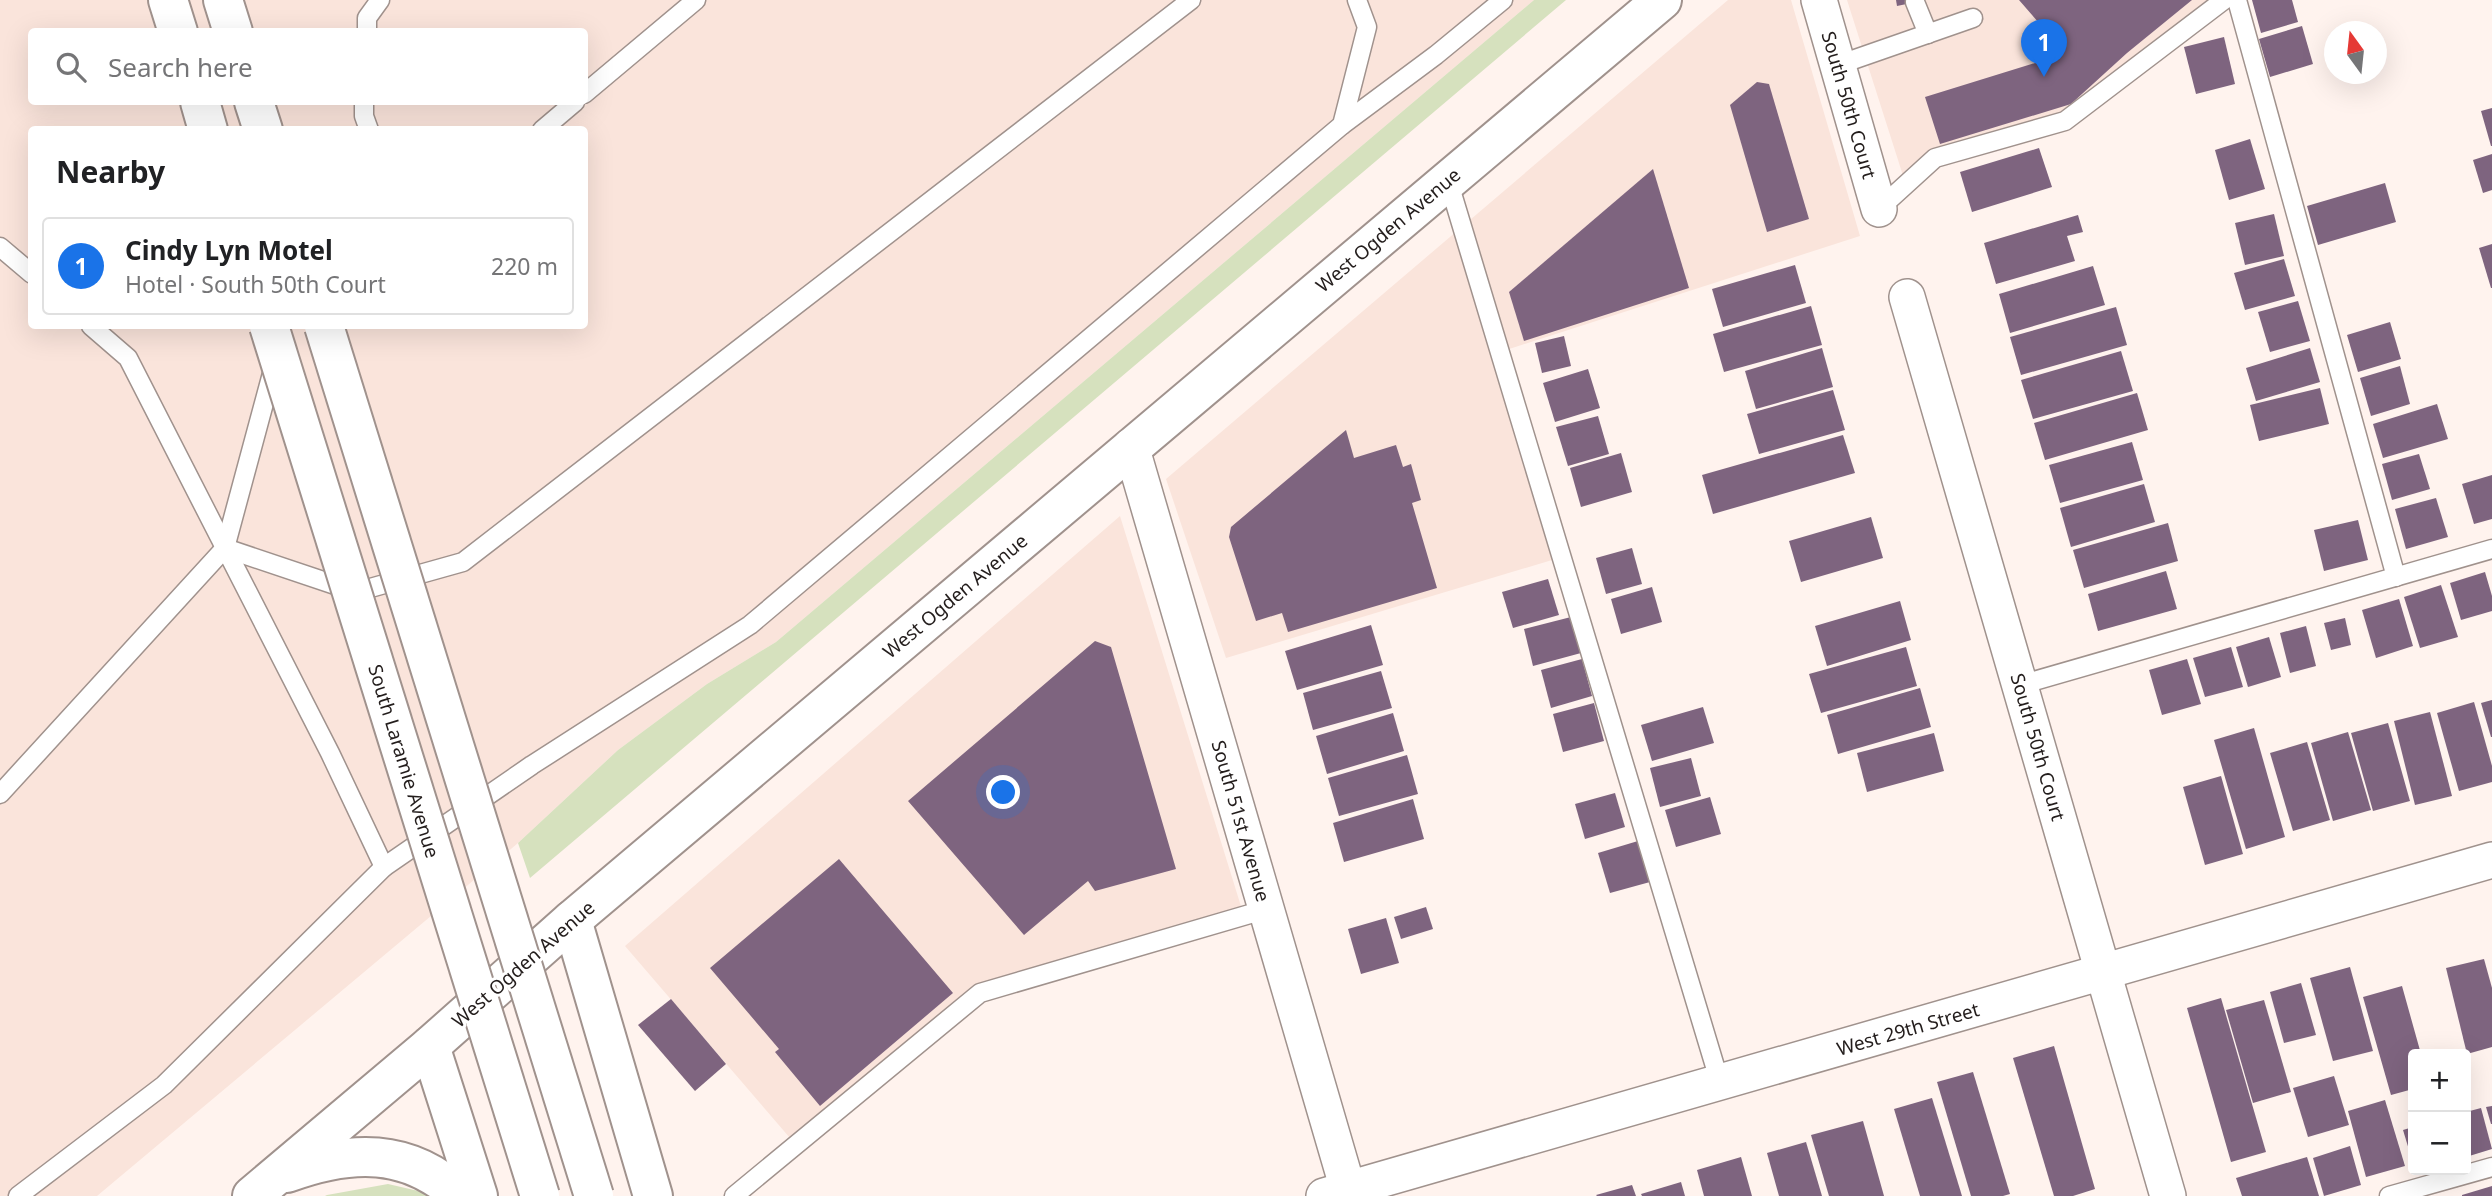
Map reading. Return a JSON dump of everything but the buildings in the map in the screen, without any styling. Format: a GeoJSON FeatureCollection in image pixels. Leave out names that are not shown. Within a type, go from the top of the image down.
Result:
{"type":"FeatureCollection","features":[{"type":"Feature","properties":{"kind":"main road"},"geometry":{"type":"LineString","coordinates":[[168,0],[177,28]]}},
{"type":"Feature","properties":{"kind":"main road"},"geometry":{"type":"LineString","coordinates":[[223,0],[232,28]]}},
{"type":"Feature","properties":{"kind":"main road","name":"West Ogden Avenue"},"geometry":{"type":"LineString","coordinates":[[262,1188],[430,1046],[572,920],[1661,0]]}},
{"type":"Feature","properties":{"kind":"main road"},"geometry":{"type":"LineString","coordinates":[[201,105],[207,126]]}},
{"type":"Feature","properties":{"kind":"main road"},"geometry":{"type":"LineString","coordinates":[[255,105],[262,126]]}},
{"type":"Feature","properties":{"kind":"main road","name":"South Laramie Avenue"},"geometry":{"type":"LineString","coordinates":[[270,329],[540,1196]]}},
{"type":"Feature","properties":{"kind":"main road"},"geometry":{"type":"LineString","coordinates":[[325,329],[594,1196]]}},
{"type":"Feature","properties":{"kind":"main road"},"geometry":{"type":"LineString","coordinates":[[572,920],[653,1196]]}},
{"type":"Feature","properties":{"kind":"main road"},"geometry":{"type":"LineString","coordinates":[[430,1046],[478,1196]]}},
{"type":"Feature","properties":{"kind":"main road"},"geometry":{"type":"LineString","coordinates":[[262,1188],[315,1163],[359,1155],[407,1162],[441,1179],[460,1196]]}},
{"type":"Feature","properties":{"kind":"street","name":"South 50th Court"},"geometry":{"type":"LineString","coordinates":[[1819,0],[1879,209]]}},
{"type":"Feature","properties":{"kind":"street","name":"South 50th Court"},"geometry":{"type":"LineString","coordinates":[[1907,297],[2168,1196]]}},
{"type":"Feature","properties":{"kind":"street","name":"South 51st Avenue"},"geometry":{"type":"LineString","coordinates":[[1132,446],[1267,909],[1341,1194]]}},
{"type":"Feature","properties":{"kind":"street","name":"West 29th Street"},"geometry":{"type":"LineString","coordinates":[[1341,1194],[2492,860]]}},
{"type":"Feature","properties":{"kind":"lane"},"geometry":{"type":"LineString","coordinates":[[367,28],[367,18],[380,0]]}},
{"type":"Feature","properties":{"kind":"lane"},"geometry":{"type":"LineString","coordinates":[[588,90],[696,0]]}},
{"type":"Feature","properties":{"kind":"lane"},"geometry":{"type":"LineString","coordinates":[[225,548],[356,592],[463,562],[1191,0]]}},
{"type":"Feature","properties":{"kind":"lane"},"geometry":{"type":"LineString","coordinates":[[1342,125],[1367,27],[1357,0]]}},
{"type":"Feature","properties":{"kind":"lane"},"geometry":{"type":"LineString","coordinates":[[18,1196],[164,1084],[384,867],[532,765],[750,625],[1342,125],[1436,55],[1503,0]]}},
{"type":"Feature","properties":{"kind":"lane"},"geometry":{"type":"LineString","coordinates":[[1879,209],[1935,158],[2065,121],[2224,0]]}},
{"type":"Feature","properties":{"kind":"lane"},"geometry":{"type":"LineString","coordinates":[[2237,0],[2396,577]]}},
{"type":"Feature","properties":{"kind":"lane"},"geometry":{"type":"LineString","coordinates":[[1915,2],[1928,34]]}},
{"type":"Feature","properties":{"kind":"lane"},"geometry":{"type":"LineString","coordinates":[[1838,65],[1973,18]]}},
{"type":"Feature","properties":{"kind":"lane"},"geometry":{"type":"LineString","coordinates":[[364,105],[368,126]]}},
{"type":"Feature","properties":{"kind":"lane"},"geometry":{"type":"LineString","coordinates":[[547,126],[571,105]]}},
{"type":"Feature","properties":{"kind":"lane"},"geometry":{"type":"LineString","coordinates":[[1448,180],[1720,1083]]}},
{"type":"Feature","properties":{"kind":"lane"},"geometry":{"type":"LineString","coordinates":[[0,247],[28,271]]}},
{"type":"Feature","properties":{"kind":"lane"},"geometry":{"type":"LineString","coordinates":[[94,329],[128,358],[330,753],[384,867]]}},
{"type":"Feature","properties":{"kind":"lane"},"geometry":{"type":"LineString","coordinates":[[0,794],[225,548],[284,329]]}},
{"type":"Feature","properties":{"kind":"lane"},"geometry":{"type":"LineString","coordinates":[[2020,685],[2492,549]]}},
{"type":"Feature","properties":{"kind":"lane"},"geometry":{"type":"LineString","coordinates":[[734,1196],[980,993],[1267,909]]}},
{"type":"Feature","properties":{"kind":"lane"},"geometry":{"type":"LineString","coordinates":[[2389,1196],[2492,1167]]}},
{"type":"Feature","properties":{"kind":"shaded area"},"geometry":{"type":"Polygon","coordinates":[[[0,0],[1534,0],[776,642],[707,684],[618,750],[518,843],[97,1196],[0,1196],[0,0]]]}},
{"type":"Feature","properties":{"kind":"shaded area"},"geometry":{"type":"Polygon","coordinates":[[[1728,0],[1791,0],[1860,236],[1500,352],[1562,557],[1226,658],[1166,479],[1728,0]]]}},
{"type":"Feature","properties":{"kind":"shaded area"},"geometry":{"type":"Polygon","coordinates":[[[1847,0],[2224,0],[2065,121],[1935,158],[1906,185],[1847,0]]]}},
{"type":"Feature","properties":{"kind":"shaded area"},"geometry":{"type":"Polygon","coordinates":[[[1120,516],[1244,916],[980,993],[796,1145],[625,946],[1120,516]]]}},
{"type":"Feature","properties":{"kind":"green space"},"geometry":{"type":"Polygon","coordinates":[[[1534,0],[1566,0],[530,878],[518,843],[618,750],[707,684],[776,642],[1534,0]]]}},
{"type":"Feature","properties":{"kind":"green space"},"geometry":{"type":"Polygon","coordinates":[[[388,1184],[440,1196],[325,1196],[327,1195],[388,1184]]]}},
{"type":"Feature","properties":{"kind":"place","name":"Cindy Lyn Motel"},"geometry":{"type":"Point","coordinates":[2044,77]}}]}
